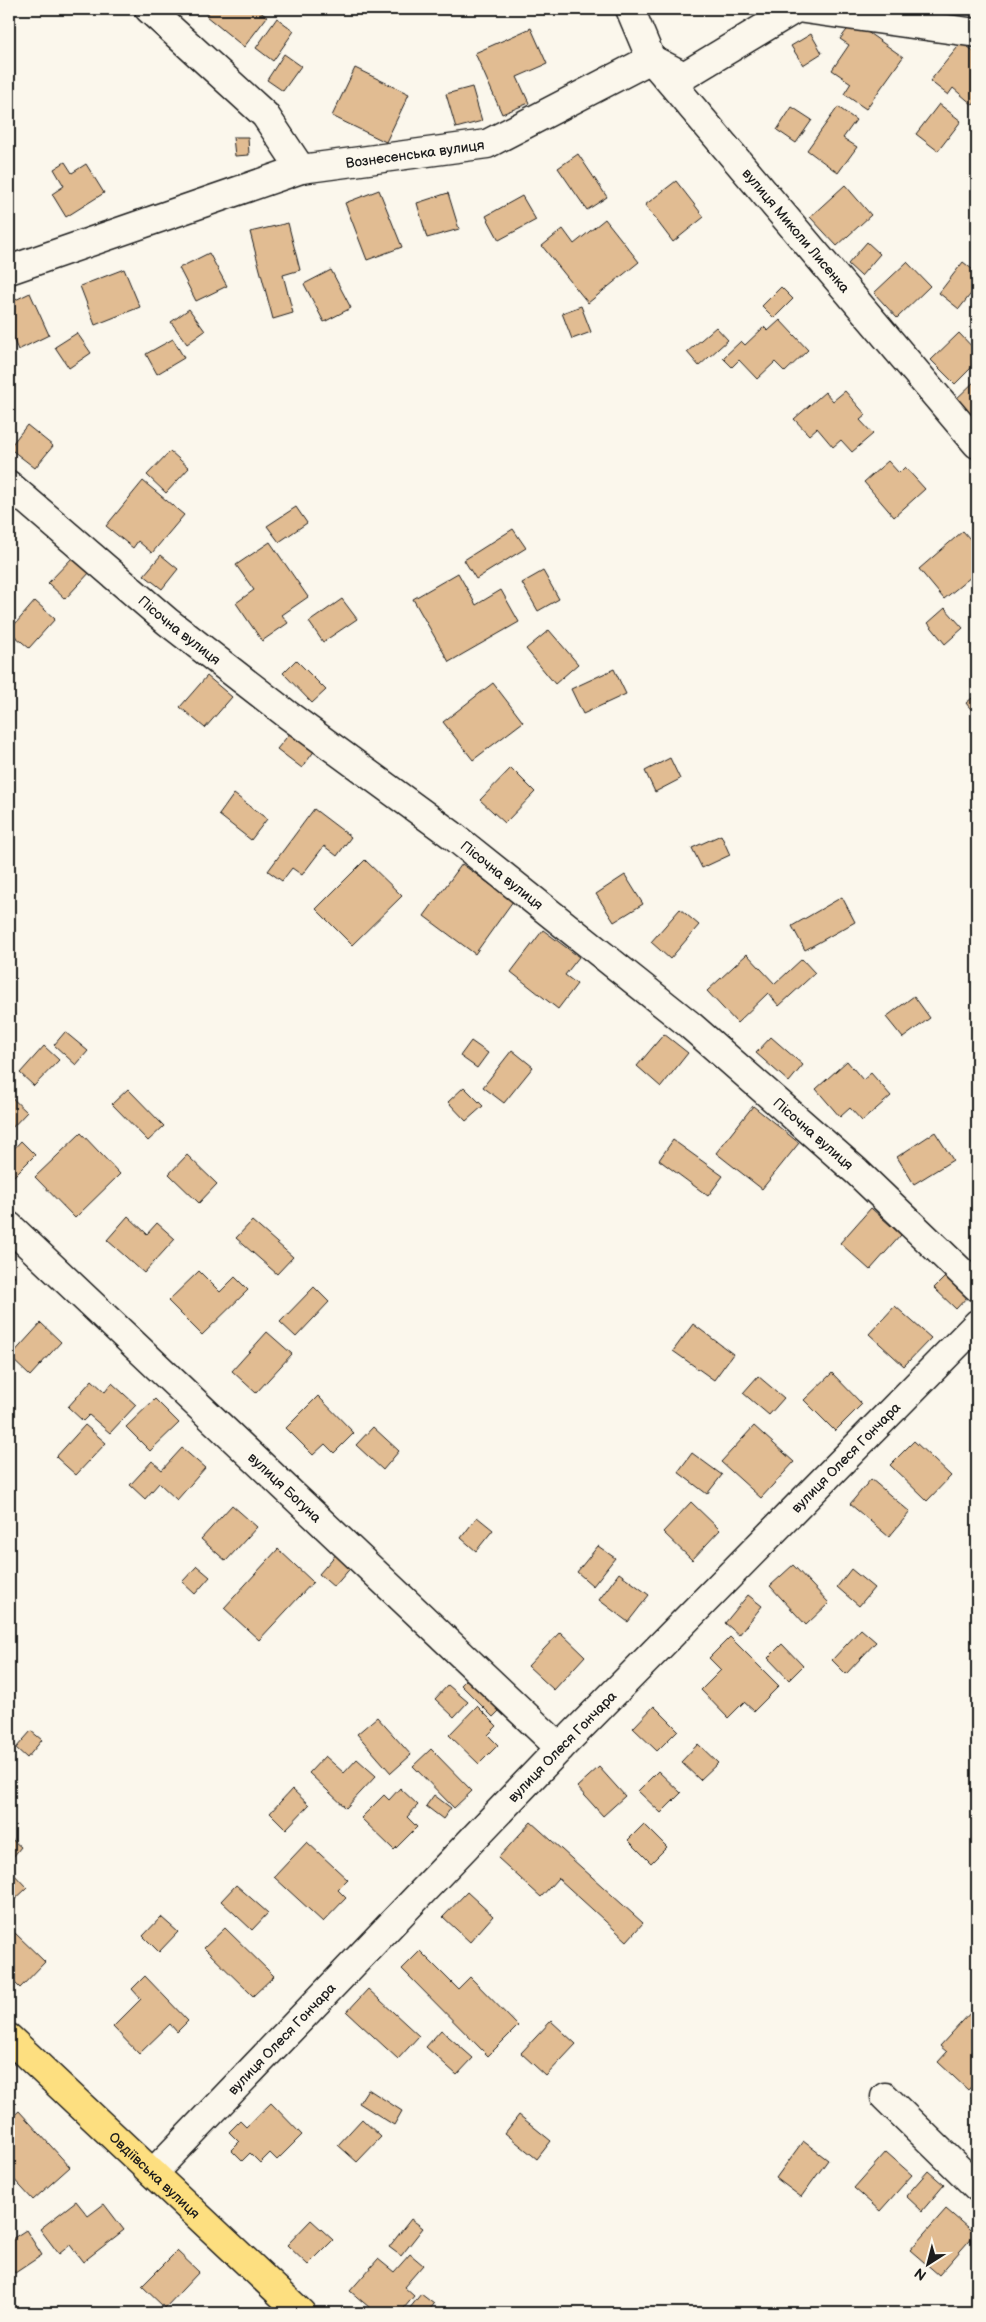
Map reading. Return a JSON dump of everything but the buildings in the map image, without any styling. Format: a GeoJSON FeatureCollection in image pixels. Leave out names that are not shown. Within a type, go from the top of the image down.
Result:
{"type":"FeatureCollection","features":[{"type":"Feature","properties":{"kind":"main road","name":"Овдіївська вулиця"},"geometry":{"type":"LineString","coordinates":[[9,2038],[301,2313]]}},
{"type":"Feature","properties":{"kind":"street"},"geometry":{"type":"LineString","coordinates":[[149,9],[265,115],[301,169]]}},
{"type":"Feature","properties":{"kind":"street","name":"вулиця Миколи Лисенка"},"geometry":{"type":"LineString","coordinates":[[630,9],[651,59],[977,444]]}},
{"type":"Feature","properties":{"kind":"street"},"geometry":{"type":"LineString","coordinates":[[651,59],[684,76],[795,9]]}},
{"type":"Feature","properties":{"kind":"street"},"geometry":{"type":"LineString","coordinates":[[804,9],[977,33]]}},
{"type":"Feature","properties":{"kind":"street","name":"Вознесенська вулиця"},"geometry":{"type":"LineString","coordinates":[[9,270],[301,169],[487,144],[651,59]]}},
{"type":"Feature","properties":{"kind":"street","name":"Пісочна вулиця"},"geometry":{"type":"LineString","coordinates":[[9,485],[168,622],[288,715],[452,835],[690,1025],[856,1171],[977,1287]]}},
{"type":"Feature","properties":{"kind":"street","name":"вулиця Богуна"},"geometry":{"type":"LineString","coordinates":[[9,1226],[560,1748]]}},
{"type":"Feature","properties":{"kind":"street","name":"вулиця Олеся Гончара"},"geometry":{"type":"LineString","coordinates":[[153,2173],[560,1748],[977,1324]]}},
{"type":"Feature","properties":{"kind":"street"},"geometry":{"type":"LineString","coordinates":[[885,2096],[977,2187]]}}]}
